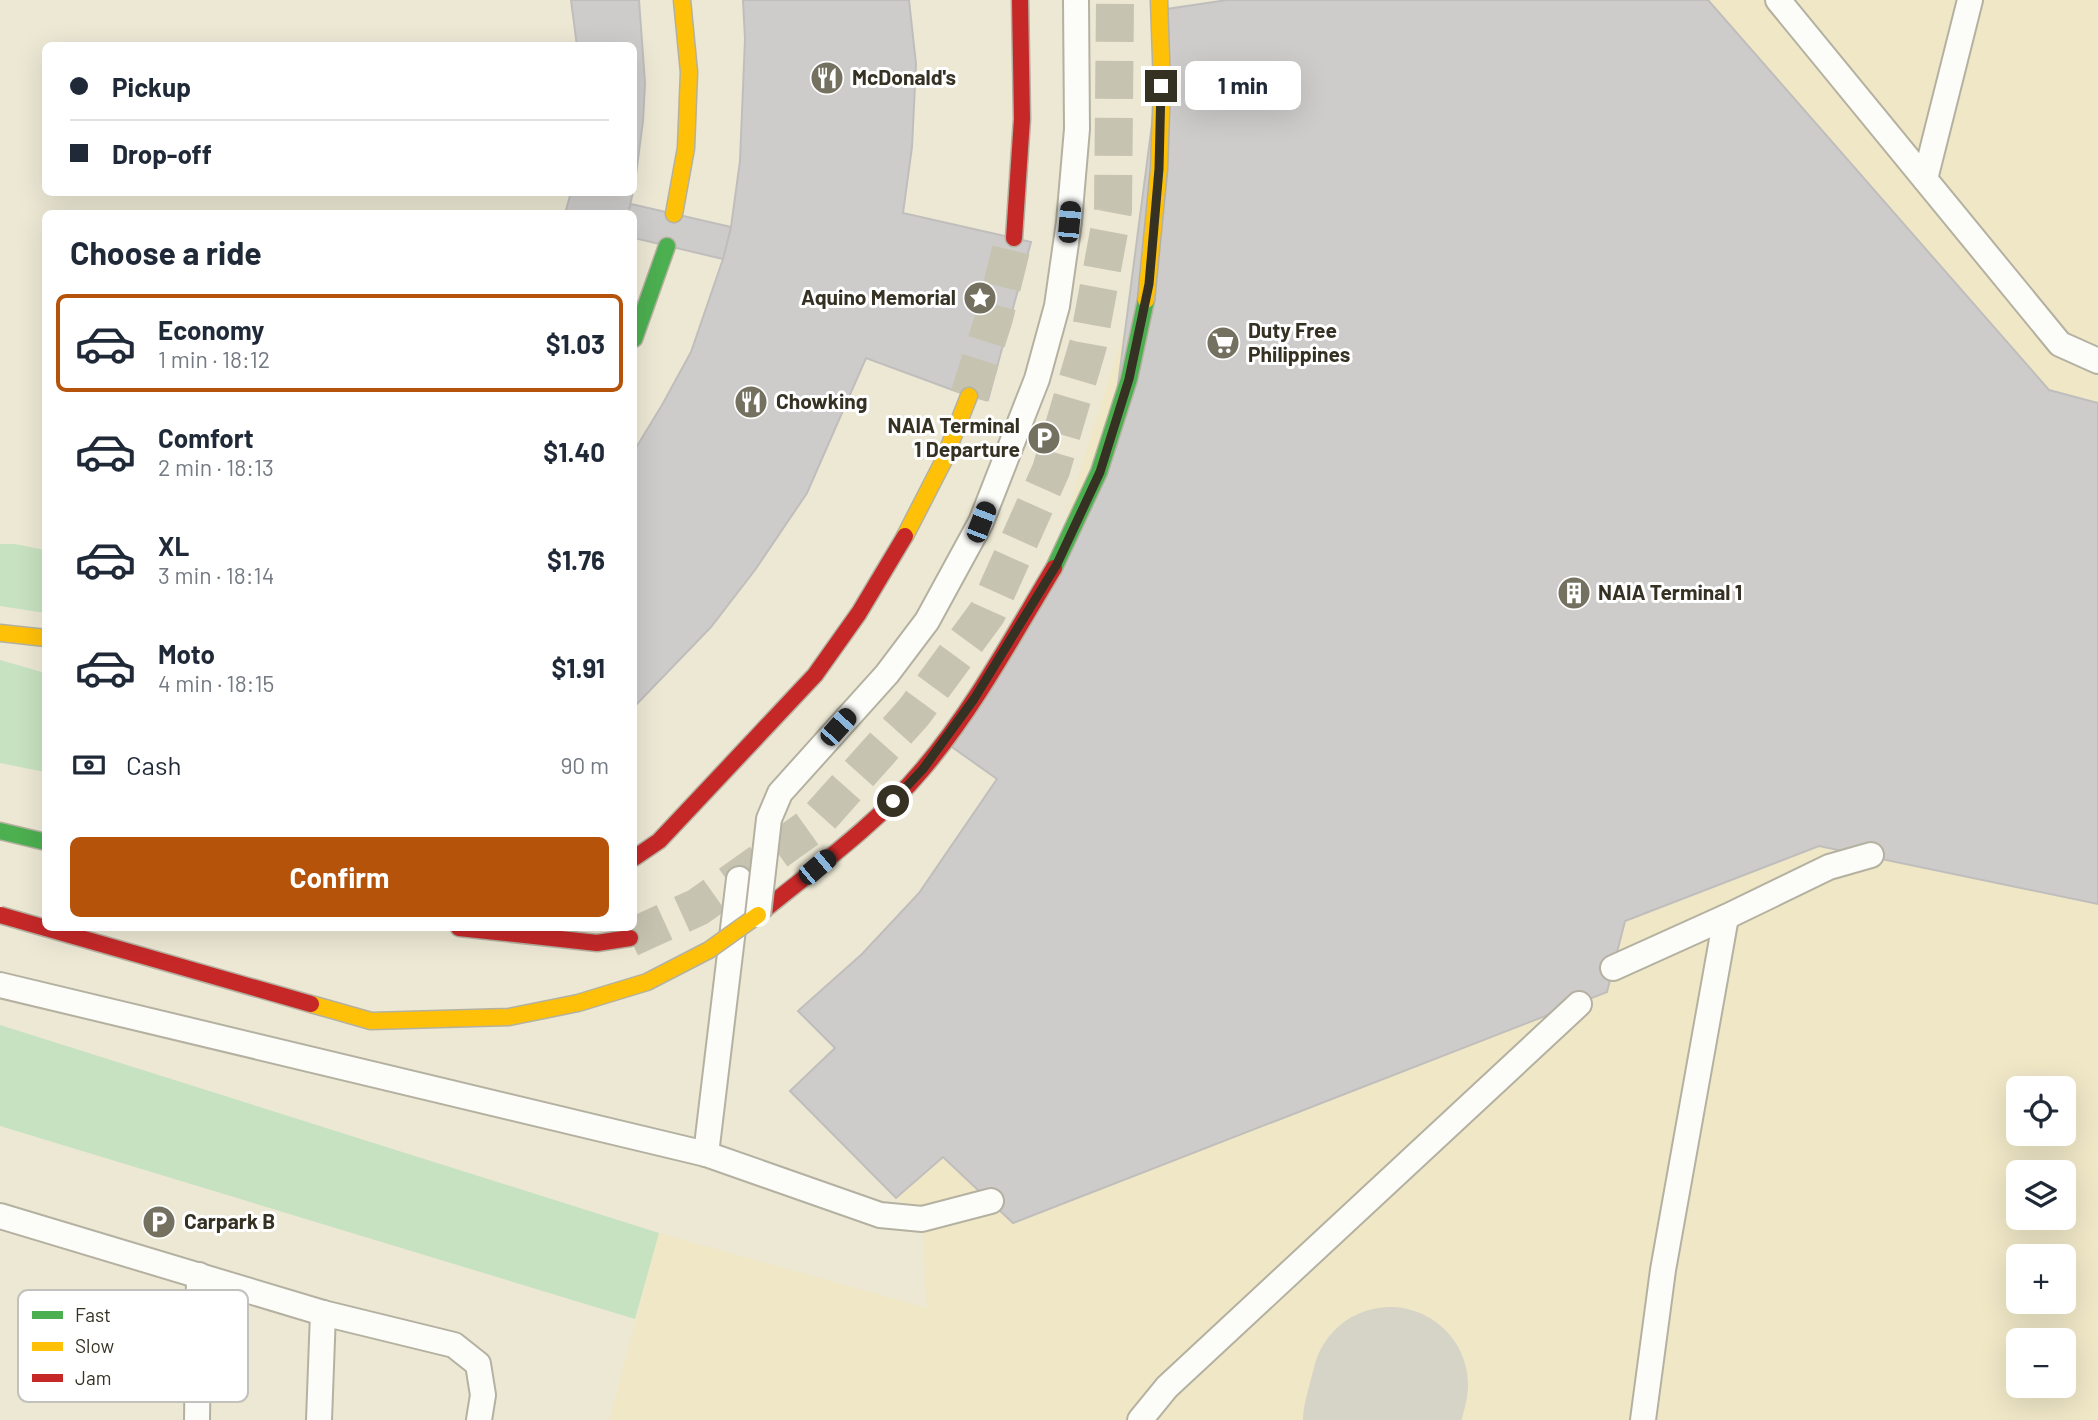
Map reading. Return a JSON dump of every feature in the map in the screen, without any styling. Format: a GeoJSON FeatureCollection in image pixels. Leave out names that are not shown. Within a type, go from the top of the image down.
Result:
{"type":"FeatureCollection","features":[{"type":"Feature","properties":{"kind":"street"},"geometry":{"type":"LineString","coordinates":[[674,214],[685,148],[688,84],[682,0]]}},
{"type":"Feature","properties":{"kind":"street"},"geometry":{"type":"LineString","coordinates":[[1014,238],[1022,143],[1023,52],[1020,0]]}},
{"type":"Feature","properties":{"kind":"street"},"geometry":{"type":"LineString","coordinates":[[56,931],[371,1021],[509,1017],[578,1003],[647,982],[709,950],[758,915],[878,817],[923,769],[974,699],[1057,564],[1100,472],[1129,379],[1149,284],[1159,169],[1159,0]]}},
{"type":"Feature","properties":{"kind":"street"},"geometry":{"type":"LineString","coordinates":[[637,331],[667,246]]}},
{"type":"Feature","properties":{"kind":"street"},"geometry":{"type":"LineString","coordinates":[[637,856],[659,841],[816,675],[897,551],[943,463],[969,397]]}},
{"type":"Feature","properties":{"kind":"street"},"geometry":{"type":"LineString","coordinates":[[0,633],[42,638]]}},
{"type":"Feature","properties":{"kind":"street"},"geometry":{"type":"LineString","coordinates":[[0,831],[42,841]]}},
{"type":"Feature","properties":{"kind":"street"},"geometry":{"type":"LineString","coordinates":[[0,915],[42,927]]}},
{"type":"Feature","properties":{"kind":"street"},"geometry":{"type":"LineString","coordinates":[[487,931],[597,943],[630,938]]}},
{"type":"Feature","properties":{"kind":"lane"},"geometry":{"type":"LineString","coordinates":[[758,915],[769,818],[780,793],[887,674],[927,621],[981,522],[1037,379],[1057,306],[1069,222],[1077,129],[1076,0]]}},
{"type":"Feature","properties":{"kind":"lane"},"geometry":{"type":"LineString","coordinates":[[1778,0],[2060,344],[2098,361]]}},
{"type":"Feature","properties":{"kind":"lane"},"geometry":{"type":"LineString","coordinates":[[1925,179],[1970,0]]}},
{"type":"Feature","properties":{"kind":"lane"},"geometry":{"type":"LineString","coordinates":[[1613,968],[1829,867],[1871,855]]}},
{"type":"Feature","properties":{"kind":"lane"},"geometry":{"type":"LineString","coordinates":[[706,1154],[739,878]]}},
{"type":"Feature","properties":{"kind":"lane"},"geometry":{"type":"LineString","coordinates":[[1643,1420],[1663,1270],[1726,917]]}},
{"type":"Feature","properties":{"kind":"lane"},"geometry":{"type":"LineString","coordinates":[[0,985],[706,1154],[880,1214],[922,1219],[990,1201]]}},
{"type":"Feature","properties":{"kind":"lane"},"geometry":{"type":"LineString","coordinates":[[1140,1420],[1167,1387],[1579,1004]]}},
{"type":"Feature","properties":{"kind":"lane"},"geometry":{"type":"LineString","coordinates":[[0,1216],[247,1290]]}},
{"type":"Feature","properties":{"kind":"lane"},"geometry":{"type":"LineString","coordinates":[[200,1275],[200,1290]]}},
{"type":"Feature","properties":{"kind":"lane"},"geometry":{"type":"LineString","coordinates":[[248,1290],[323,1314],[454,1345],[478,1364],[483,1395],[479,1420]]}},
{"type":"Feature","properties":{"kind":"lane"},"geometry":{"type":"LineString","coordinates":[[319,1420],[323,1314]]}},
{"type":"Feature","properties":{"kind":"lane"},"geometry":{"type":"LineString","coordinates":[[197,1402],[197,1420]]}},
{"type":"Feature","properties":{"kind":"shaded area","name":"NAIA Terminal 1"},"geometry":{"type":"Polygon","coordinates":[[[1227,0],[2098,0],[2098,1420],[609,1420],[659,1233],[927,1308],[922,1219],[896,1198],[790,1091],[835,1048],[798,1011],[862,955],[919,893],[997,779],[1031,630],[1227,0]]]}},
{"type":"Feature","properties":{"kind":"green space"},"geometry":{"type":"Polygon","coordinates":[[[0,544],[42,549],[42,613],[0,606],[0,544]]]}},
{"type":"Feature","properties":{"kind":"green space"},"geometry":{"type":"Polygon","coordinates":[[[0,660],[42,672],[42,771],[0,763],[0,660]]]}},
{"type":"Feature","properties":{"kind":"green space"},"geometry":{"type":"Polygon","coordinates":[[[0,1025],[659,1233],[635,1319],[0,1126],[0,1025]]]}},
{"type":"Feature","properties":{"kind":"building"},"geometry":{"type":"Polygon","coordinates":[[[571,0],[639,0],[645,83],[637,167],[637,42],[576,42],[571,0]]]}},
{"type":"Feature","properties":{"kind":"building"},"geometry":{"type":"Polygon","coordinates":[[[743,0],[909,0],[916,64],[912,147],[903,213],[1031,242],[988,400],[969,396],[866,358],[807,493],[755,570],[711,627],[637,704],[637,446],[691,352],[723,259],[731,227],[740,161],[745,39],[743,0]]]}},
{"type":"Feature","properties":{"kind":"building","name":"NAIA Terminal 1"},"geometry":{"type":"Polygon","coordinates":[[[1227,0],[1708,0],[2049,390],[2098,403],[2098,904],[1819,846],[1625,921],[1607,992],[1013,1223],[943,1157],[896,1198],[790,1091],[835,1048],[798,1011],[862,954],[919,893],[997,779],[952,747],[1106,477],[1167,9],[1227,0]]]}},
{"type":"Feature","properties":{"kind":"building"},"geometry":{"type":"Polygon","coordinates":[[[570,196],[632,196],[629,210],[566,210],[570,196]]]}},
{"type":"Feature","properties":{"kind":"building"},"geometry":{"type":"Polygon","coordinates":[[[631,204],[731,227],[723,259],[637,239],[637,210],[629,210],[631,204]]]}},
{"type":"Feature","properties":{"kind":"taxiway"},"geometry":{"type":"LineString","coordinates":[[1381,1420],[1390,1385]]}},
{"type":"Feature","properties":{"kind":"tunnel"},"geometry":{"type":"LineString","coordinates":[[630,938],[698,907],[813,825],[914,712],[987,613],[1051,470],[1088,345],[1113,210],[1115,0]]}},
{"type":"Feature","properties":{"kind":"tunnel"},"geometry":{"type":"LineString","coordinates":[[969,396],[994,318],[1014,238]]}},
{"type":"Feature","properties":{"kind":"traffic: fast"},"geometry":{"type":"LineString","coordinates":[[637,331],[667,246]]}},
{"type":"Feature","properties":{"kind":"traffic: fast"},"geometry":{"type":"LineString","coordinates":[[1054,568],[1099,472],[1129,379],[1146,300]]}},
{"type":"Feature","properties":{"kind":"traffic: fast"},"geometry":{"type":"LineString","coordinates":[[0,831],[42,841]]}},
{"type":"Feature","properties":{"kind":"traffic: slow"},"geometry":{"type":"LineString","coordinates":[[674,214],[686,148],[689,72],[682,0]]}},
{"type":"Feature","properties":{"kind":"traffic: slow"},"geometry":{"type":"LineString","coordinates":[[1146,300],[1159,169],[1162,86],[1159,0]]}},
{"type":"Feature","properties":{"kind":"traffic: slow"},"geometry":{"type":"LineString","coordinates":[[905,536],[943,462],[969,396]]}},
{"type":"Feature","properties":{"kind":"traffic: slow"},"geometry":{"type":"LineString","coordinates":[[0,633],[42,638]]}},
{"type":"Feature","properties":{"kind":"traffic: slow"},"geometry":{"type":"LineString","coordinates":[[311,1004],[371,1021],[509,1017],[578,1003],[647,982],[709,950],[758,915]]}},
{"type":"Feature","properties":{"kind":"traffic: jam"},"geometry":{"type":"LineString","coordinates":[[1014,238],[1022,119],[1020,0]]}},
{"type":"Feature","properties":{"kind":"traffic: jam"},"geometry":{"type":"LineString","coordinates":[[637,856],[659,841],[815,675],[859,613],[905,536]]}},
{"type":"Feature","properties":{"kind":"traffic: jam"},"geometry":{"type":"LineString","coordinates":[[758,915],[864,828],[922,770],[976,697],[1054,568]]}},
{"type":"Feature","properties":{"kind":"traffic: jam"},"geometry":{"type":"LineString","coordinates":[[0,915],[42,927]]}},
{"type":"Feature","properties":{"kind":"traffic: jam"},"geometry":{"type":"LineString","coordinates":[[56,931],[311,1004]]}},
{"type":"Feature","properties":{"kind":"traffic: jam"},"geometry":{"type":"LineString","coordinates":[[487,931],[597,943],[630,938]]}},
{"type":"Feature","properties":{"kind":"place","name":"McDonald's"},"geometry":{"type":"Point","coordinates":[827,78]}},
{"type":"Feature","properties":{"kind":"place","name":"Aquino Memorial"},"geometry":{"type":"Point","coordinates":[980,298]}},
{"type":"Feature","properties":{"kind":"place","name":"Duty Free Philippines"},"geometry":{"type":"Point","coordinates":[1223,343]}},
{"type":"Feature","properties":{"kind":"place","name":"Chowking"},"geometry":{"type":"Point","coordinates":[751,402]}},
{"type":"Feature","properties":{"kind":"place","name":"NAIA Terminal 1 Departure"},"geometry":{"type":"Point","coordinates":[1044,438]}},
{"type":"Feature","properties":{"kind":"place","name":"NAIA Terminal 1"},"geometry":{"type":"Point","coordinates":[1574,593]}},
{"type":"Feature","properties":{"kind":"place","name":"Carpark B"},"geometry":{"type":"Point","coordinates":[159,1222]}},
{"type":"Feature","properties":{"kind":"route"},"geometry":{"type":"LineString","coordinates":[[893,801],[923,769],[974,699],[1057,564],[1100,472],[1129,379],[1149,284],[1159,169],[1161,86]]}}]}
